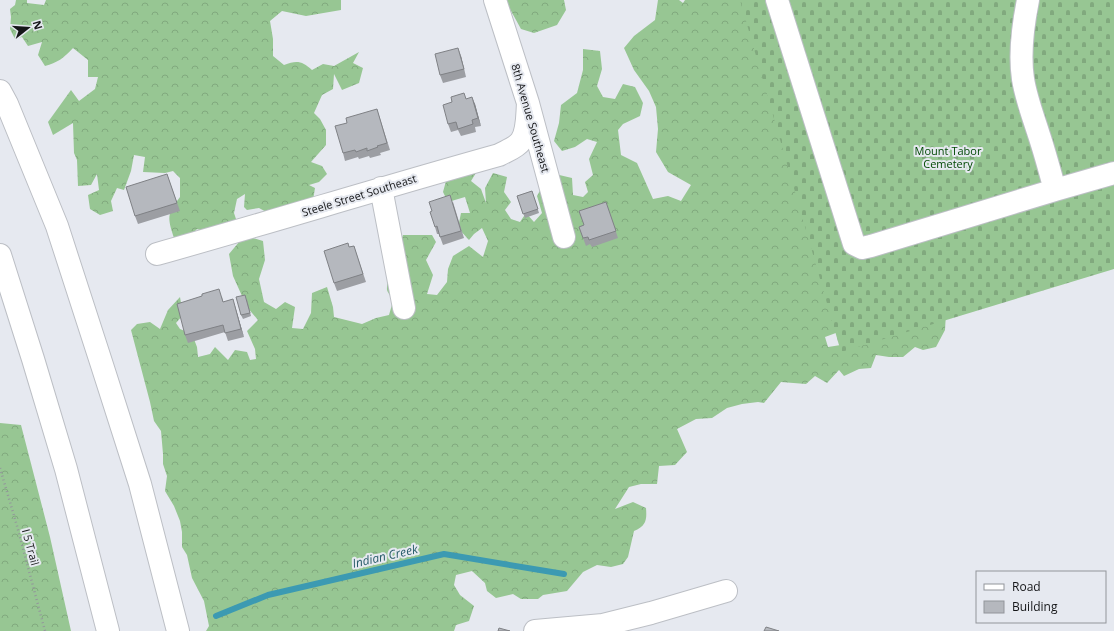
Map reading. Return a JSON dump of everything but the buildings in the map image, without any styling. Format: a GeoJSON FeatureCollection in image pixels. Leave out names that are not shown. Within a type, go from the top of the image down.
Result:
{"type":"FeatureCollection","features":[{"type":"Feature","properties":{"kind":"main road","name":"8th Avenue Southeast"},"geometry":{"type":"LineString","coordinates":[[495,0],[528,103],[564,237]]}},
{"type":"Feature","properties":{"kind":"main road"},"geometry":{"type":"LineString","coordinates":[[777,0],[854,244],[862,248],[871,246],[1114,173]]}},
{"type":"Feature","properties":{"kind":"main road"},"geometry":{"type":"LineString","coordinates":[[1028,0],[1022,50],[1023,78],[1030,108],[1055,190]]}},
{"type":"Feature","properties":{"kind":"main road"},"geometry":{"type":"LineString","coordinates":[[0,91],[7,104],[57,226],[140,484],[178,631]]}},
{"type":"Feature","properties":{"kind":"main road","name":"Steele Street Southeast"},"geometry":{"type":"LineString","coordinates":[[157,254],[499,155],[511,149],[521,141],[526,128],[528,103]]}},
{"type":"Feature","properties":{"kind":"main road"},"geometry":{"type":"LineString","coordinates":[[381,188],[404,308]]}},
{"type":"Feature","properties":{"kind":"main road"},"geometry":{"type":"LineString","coordinates":[[0,255],[66,469],[108,631]]}},
{"type":"Feature","properties":{"kind":"main road"},"geometry":{"type":"LineString","coordinates":[[535,631],[603,625],[651,613],[726,591]]}},
{"type":"Feature","properties":{"kind":"path","name":"I 5 Trail"},"geometry":{"type":"LineString","coordinates":[[0,468],[45,631]]}},
{"type":"Feature","properties":{"kind":"green space"},"geometry":{"type":"Polygon","coordinates":[[[16,0],[27,0],[27,3],[44,5],[46,0],[341,0],[341,10],[306,16],[282,11],[270,21],[273,39],[273,56],[284,65],[292,62],[299,62],[312,70],[323,64],[334,66],[359,52],[353,63],[363,68],[359,83],[342,90],[334,74],[333,89],[322,95],[314,113],[320,119],[326,130],[326,145],[311,162],[322,166],[327,174],[319,182],[309,185],[315,188],[313,200],[270,214],[259,208],[247,210],[244,207],[245,194],[237,199],[234,213],[237,222],[209,233],[197,229],[186,241],[174,238],[169,220],[171,212],[180,197],[180,178],[173,171],[165,173],[143,172],[145,157],[134,155],[131,171],[124,190],[117,188],[111,201],[113,211],[100,215],[90,209],[88,195],[99,190],[97,174],[91,185],[78,186],[77,160],[74,153],[73,123],[53,135],[48,122],[71,90],[79,101],[95,89],[98,77],[88,77],[88,60],[73,48],[60,60],[45,66],[38,55],[42,42],[28,46],[22,37],[15,39],[10,29],[10,9],[15,5],[16,0]]]}},
{"type":"Feature","properties":{"kind":"green space"},"geometry":{"type":"Polygon","coordinates":[[[505,0],[564,0],[566,10],[557,25],[534,33],[521,29],[505,0]]]}},
{"type":"Feature","properties":{"kind":"green space"},"geometry":{"type":"Polygon","coordinates":[[[658,0],[679,0],[683,3],[685,0],[746,0],[852,327],[825,337],[828,347],[847,344],[946,313],[945,330],[936,347],[923,350],[915,347],[903,357],[876,355],[871,368],[859,369],[844,376],[839,370],[827,383],[815,376],[806,384],[781,382],[764,403],[758,402],[742,404],[727,408],[712,418],[696,419],[677,429],[687,452],[675,465],[659,466],[657,484],[641,484],[629,487],[615,509],[633,502],[646,508],[645,522],[641,527],[634,531],[628,557],[623,564],[611,567],[597,565],[583,572],[567,591],[543,595],[538,599],[521,599],[513,594],[496,598],[487,591],[485,583],[472,571],[456,575],[454,585],[460,595],[474,606],[469,621],[456,625],[454,631],[206,631],[209,626],[204,601],[192,578],[187,555],[182,547],[180,521],[174,506],[165,491],[167,476],[163,464],[161,431],[154,421],[131,330],[137,324],[150,322],[160,329],[168,310],[180,297],[183,315],[176,323],[180,329],[192,334],[197,347],[198,357],[210,354],[215,347],[228,360],[235,350],[247,352],[250,360],[256,359],[255,349],[247,331],[258,320],[247,307],[233,276],[229,254],[239,242],[253,238],[263,241],[265,260],[259,279],[264,302],[276,309],[285,302],[295,307],[292,328],[303,329],[311,313],[312,293],[327,287],[333,307],[334,317],[362,324],[376,318],[389,315],[393,301],[387,290],[388,277],[403,235],[432,235],[436,242],[426,260],[433,275],[427,294],[437,295],[447,282],[448,269],[453,256],[469,246],[483,257],[488,241],[482,228],[469,240],[458,228],[461,213],[470,213],[465,197],[448,202],[443,192],[446,181],[479,168],[471,181],[481,189],[486,203],[485,188],[493,173],[507,177],[504,192],[511,202],[505,210],[511,219],[520,222],[526,213],[534,222],[542,213],[537,196],[544,183],[555,174],[572,178],[573,195],[583,197],[588,192],[585,182],[593,175],[589,159],[597,142],[587,139],[575,147],[562,151],[554,141],[559,123],[561,105],[577,93],[583,70],[583,49],[600,51],[602,69],[597,86],[603,97],[615,99],[623,84],[635,87],[643,103],[640,116],[623,124],[618,130],[621,155],[637,163],[653,199],[668,196],[681,201],[691,185],[668,172],[656,152],[658,129],[656,107],[649,91],[634,70],[624,48],[634,36],[655,20],[658,0]]]}},
{"type":"Feature","properties":{"kind":"green space","name":"Mount Tabor Cemetery"},"geometry":{"type":"Polygon","coordinates":[[[740,0],[1114,0],[1114,269],[841,352],[740,0]]]}},
{"type":"Feature","properties":{"kind":"green space"},"geometry":{"type":"Polygon","coordinates":[[[0,423],[21,425],[50,537],[71,631],[0,631],[0,423]]]}},
{"type":"Feature","properties":{"kind":"waterway","name":"Indian Creek"},"geometry":{"type":"LineString","coordinates":[[216,616],[268,595],[444,554],[564,574]]}}]}
